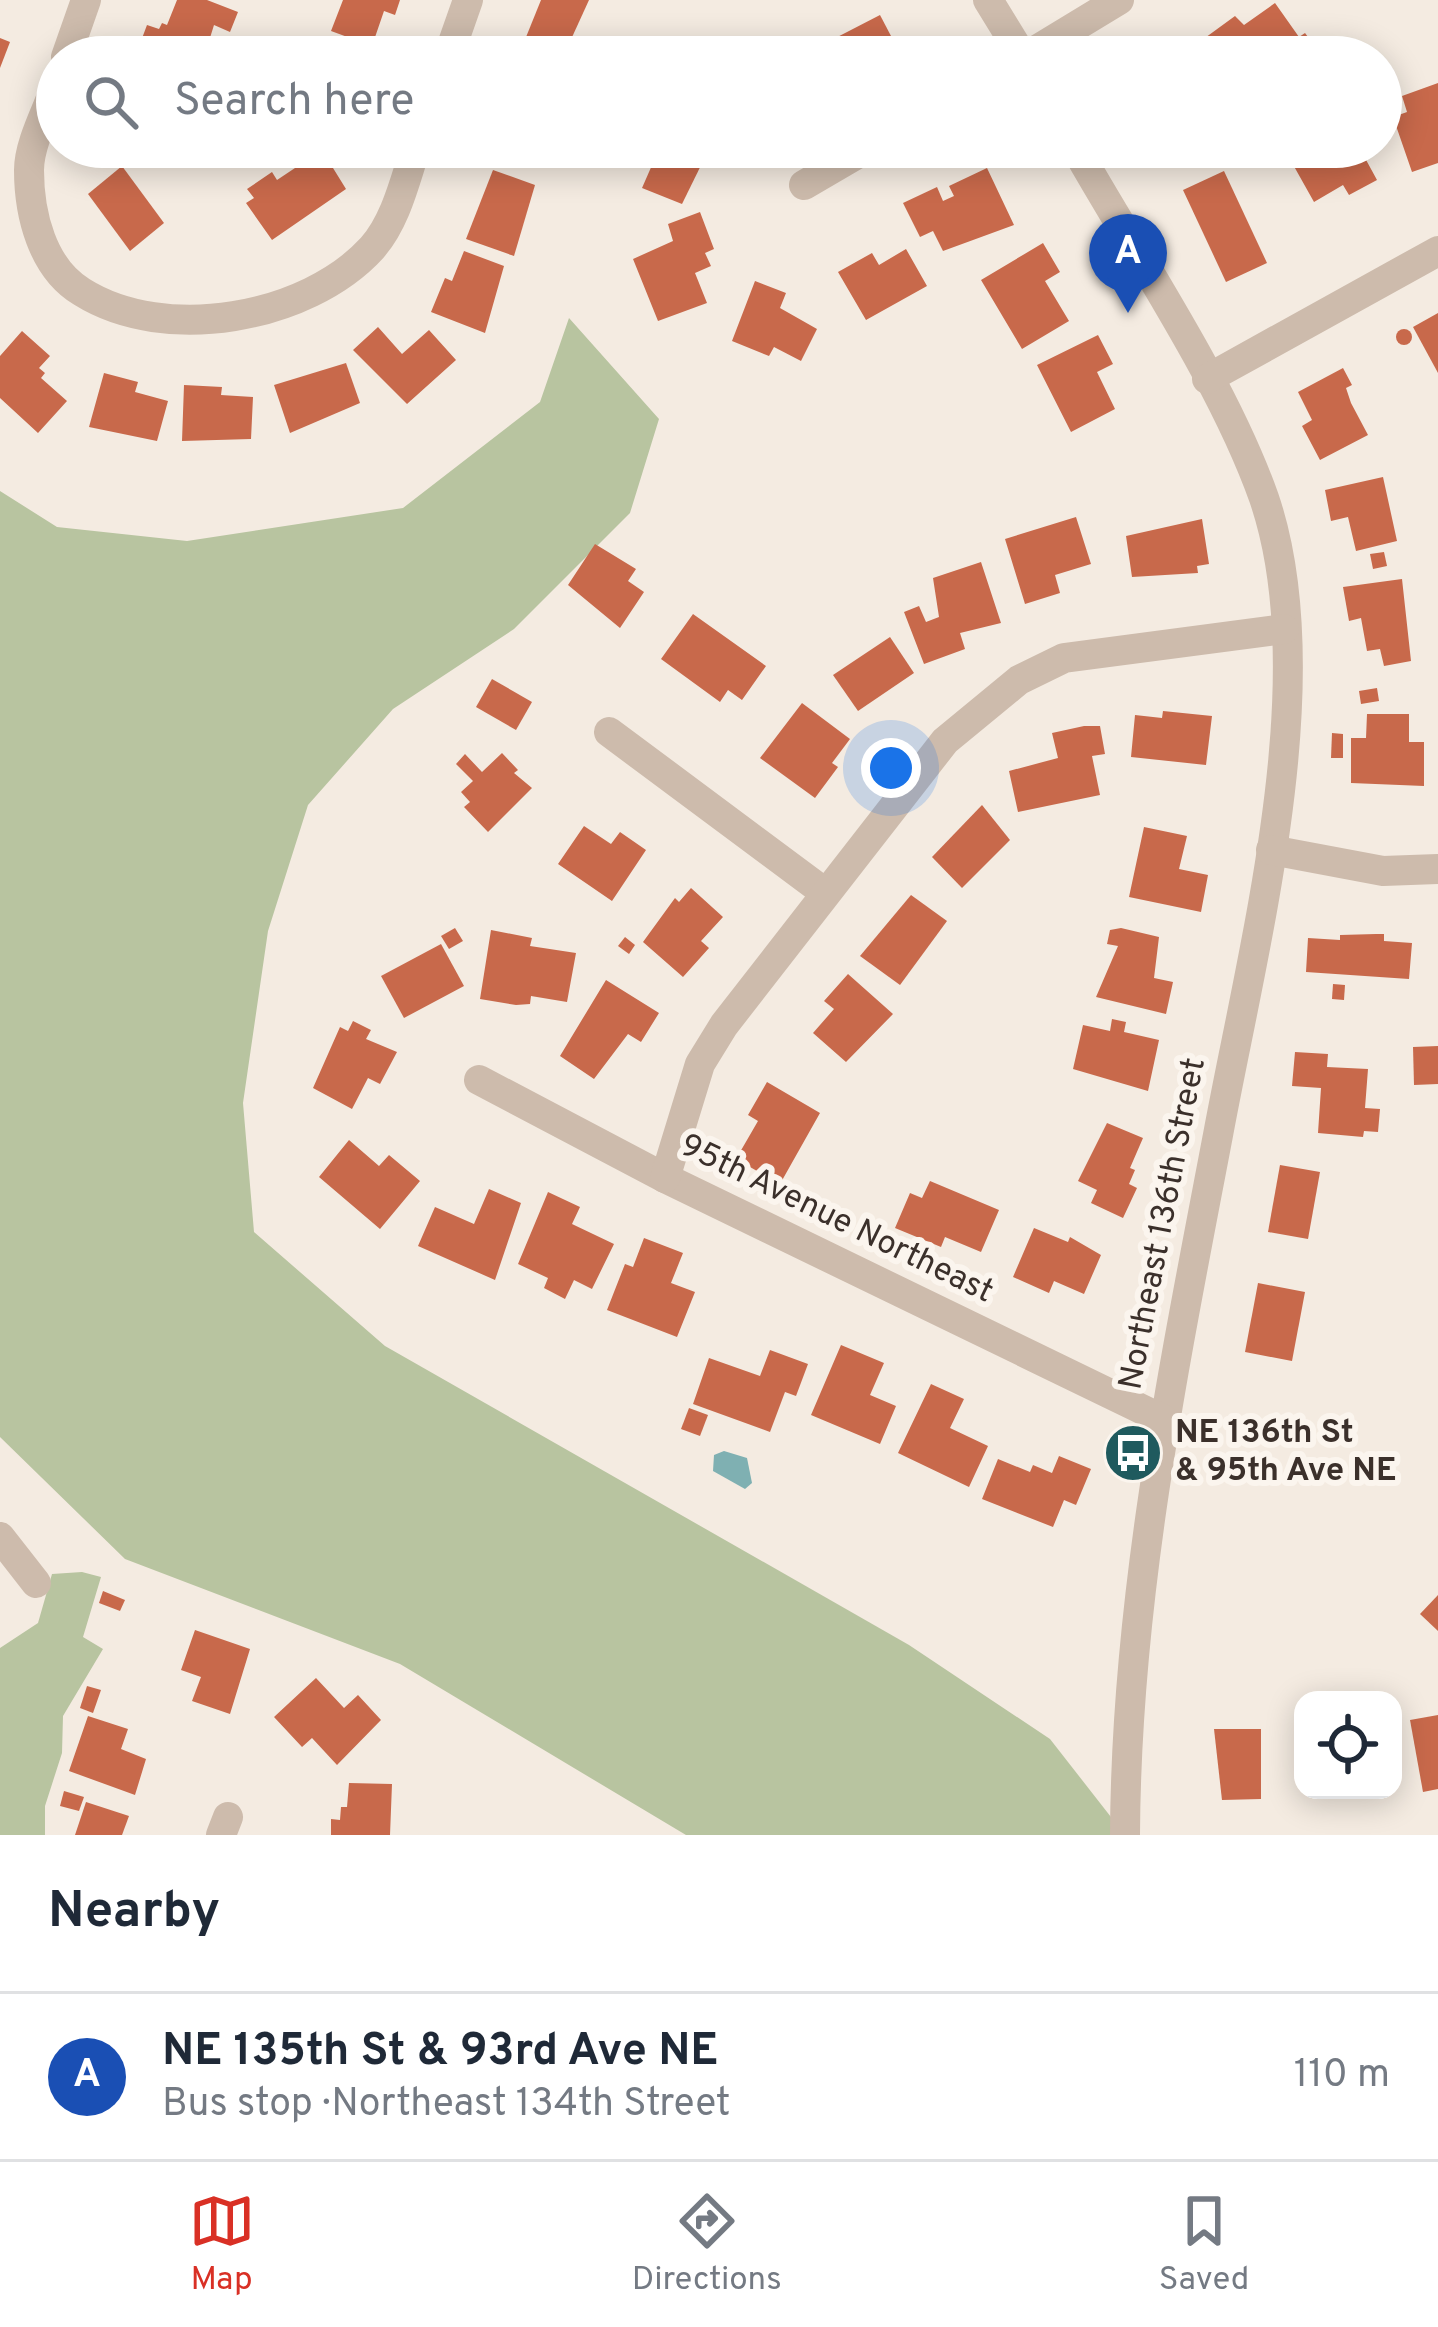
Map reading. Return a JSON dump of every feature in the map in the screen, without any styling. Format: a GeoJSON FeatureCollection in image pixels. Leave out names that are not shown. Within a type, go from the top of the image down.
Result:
{"type":"FeatureCollection","features":[{"type":"Feature","properties":{"kind":"street"},"geometry":{"type":"LineString","coordinates":[[73,36],[86,0]]}},
{"type":"Feature","properties":{"kind":"street"},"geometry":{"type":"LineString","coordinates":[[455,36],[468,0]]}},
{"type":"Feature","properties":{"kind":"street"},"geometry":{"type":"LineString","coordinates":[[988,0],[1011,36]]}},
{"type":"Feature","properties":{"kind":"street"},"geometry":{"type":"LineString","coordinates":[[1059,36],[1119,0]]}},
{"type":"Feature","properties":{"kind":"street"},"geometry":{"type":"LineString","coordinates":[[36,144],[29,164],[42,242],[58,271],[80,292],[128,312],[208,320],[311,293],[375,245],[393,213],[409,168]]}},
{"type":"Feature","properties":{"kind":"street"},"geometry":{"type":"LineString","coordinates":[[804,184],[832,168]]}},
{"type":"Feature","properties":{"kind":"street","name":"Northeast 136th Street"},"geometry":{"type":"LineString","coordinates":[[1087,168],[1207,379],[1263,498],[1280,566],[1286,688],[1271,850],[1164,1420],[1137,1605],[1125,1835]]}},
{"type":"Feature","properties":{"kind":"street"},"geometry":{"type":"LineString","coordinates":[[1207,379],[1438,251]]}},
{"type":"Feature","properties":{"kind":"street"},"geometry":{"type":"LineString","coordinates":[[665,1178],[700,1064],[824,892],[945,741],[1019,680],[1064,658],[1284,629]]}},
{"type":"Feature","properties":{"kind":"street"},"geometry":{"type":"LineString","coordinates":[[609,732],[824,892]]}},
{"type":"Feature","properties":{"kind":"street"},"geometry":{"type":"LineString","coordinates":[[1271,850],[1383,871],[1438,868]]}},
{"type":"Feature","properties":{"kind":"street","name":"95th Avenue Northeast"},"geometry":{"type":"LineString","coordinates":[[479,1081],[665,1178],[1164,1420]]}},
{"type":"Feature","properties":{"kind":"street"},"geometry":{"type":"LineString","coordinates":[[0,1538],[36,1583]]}},
{"type":"Feature","properties":{"kind":"green space"},"geometry":{"type":"Polygon","coordinates":[[[569,318],[659,419],[630,513],[514,629],[393,709],[308,805],[268,931],[243,1103],[254,1232],[385,1346],[909,1645],[1050,1739],[1125,1835],[686,1835],[400,1664],[125,1559],[0,1437],[0,491],[57,527],[187,541],[403,508],[540,402],[569,318]]]}},
{"type":"Feature","properties":{"kind":"green space"},"geometry":{"type":"Polygon","coordinates":[[[82,1572],[101,1577],[83,1637],[103,1649],[63,1716],[62,1753],[45,1806],[45,1835],[0,1835],[0,1648],[38,1623],[52,1574],[82,1572]]]}},
{"type":"Feature","properties":{"kind":"water"},"geometry":{"type":"Polygon","coordinates":[[[724,1451],[747,1458],[752,1483],[745,1489],[713,1471],[714,1455],[724,1451]]]}},
{"type":"Feature","properties":{"kind":"building"},"geometry":{"type":"Polygon","coordinates":[[[177,0],[207,0],[238,12],[230,32],[214,25],[211,36],[143,36],[147,25],[159,29],[162,23],[167,25],[177,0]]]}},
{"type":"Feature","properties":{"kind":"building"},"geometry":{"type":"Polygon","coordinates":[[[343,0],[400,0],[395,15],[384,11],[375,36],[331,31],[343,0]]]}},
{"type":"Feature","properties":{"kind":"building"},"geometry":{"type":"Polygon","coordinates":[[[541,0],[589,0],[573,36],[526,36],[541,0]]]}},
{"type":"Feature","properties":{"kind":"building"},"geometry":{"type":"Polygon","coordinates":[[[1275,3],[1298,36],[1208,36],[1235,16],[1244,25],[1275,3]]]}},
{"type":"Feature","properties":{"kind":"building"},"geometry":{"type":"Polygon","coordinates":[[[880,15],[891,36],[839,36],[880,15]]]}},
{"type":"Feature","properties":{"kind":"building"},"geometry":{"type":"Polygon","coordinates":[[[0,38],[10,42],[0,68],[0,38]]]}},
{"type":"Feature","properties":{"kind":"building"},"geometry":{"type":"Polygon","coordinates":[[[1438,83],[1438,163],[1412,172],[1402,143],[1402,114],[1407,112],[1402,96],[1438,83]]]}},
{"type":"Feature","properties":{"kind":"building"},"geometry":{"type":"Polygon","coordinates":[[[123,168],[164,223],[130,251],[88,194],[123,168]]]}},
{"type":"Feature","properties":{"kind":"building"},"geometry":{"type":"Polygon","coordinates":[[[295,168],[333,168],[346,189],[272,240],[246,203],[254,198],[247,189],[272,172],[277,180],[295,168]]]}},
{"type":"Feature","properties":{"kind":"building"},"geometry":{"type":"Polygon","coordinates":[[[651,168],[700,168],[682,204],[642,188],[651,168]]]}},
{"type":"Feature","properties":{"kind":"building"},"geometry":{"type":"Polygon","coordinates":[[[987,168],[1014,225],[943,251],[933,231],[920,237],[903,203],[937,187],[943,201],[954,196],[949,186],[987,168]]]}},
{"type":"Feature","properties":{"kind":"building"},"geometry":{"type":"Polygon","coordinates":[[[1295,168],[1370,168],[1377,180],[1349,195],[1343,185],[1314,202],[1295,168]]]}},
{"type":"Feature","properties":{"kind":"building"},"geometry":{"type":"Polygon","coordinates":[[[493,170],[535,185],[514,256],[466,239],[493,170]]]}},
{"type":"Feature","properties":{"kind":"building"},"geometry":{"type":"Polygon","coordinates":[[[1224,171],[1267,263],[1226,282],[1183,190],[1224,171]]]}},
{"type":"Feature","properties":{"kind":"building"},"geometry":{"type":"Polygon","coordinates":[[[700,212],[714,249],[705,253],[711,266],[695,273],[707,303],[658,321],[633,259],[673,241],[668,224],[700,212]]]}},
{"type":"Feature","properties":{"kind":"building"},"geometry":{"type":"Polygon","coordinates":[[[1043,243],[1060,272],[1045,281],[1069,321],[1022,349],[981,280],[1043,243]]]}},
{"type":"Feature","properties":{"kind":"building"},"geometry":{"type":"Polygon","coordinates":[[[906,249],[927,286],[866,320],[838,272],[872,253],[879,265],[906,249]]]}},
{"type":"Feature","properties":{"kind":"building"},"geometry":{"type":"Polygon","coordinates":[[[464,251],[504,266],[485,333],[431,312],[445,278],[452,281],[464,251]]]}},
{"type":"Feature","properties":{"kind":"building"},"geometry":{"type":"Polygon","coordinates":[[[755,281],[786,293],[780,308],[817,329],[801,361],[774,347],[769,356],[732,341],[755,281]]]}},
{"type":"Feature","properties":{"kind":"building"},"geometry":{"type":"Polygon","coordinates":[[[1438,313],[1438,373],[1413,327],[1438,313]]]}},
{"type":"Feature","properties":{"kind":"building"},"geometry":{"type":"Polygon","coordinates":[[[378,327],[402,354],[429,330],[456,360],[407,404],[353,350],[378,327]]]}},
{"type":"Feature","properties":{"kind":"building"},"geometry":{"type":"Polygon","coordinates":[[[1404,329],[1412,337],[1404,345],[1396,337],[1404,329]]]}},
{"type":"Feature","properties":{"kind":"building"},"geometry":{"type":"Polygon","coordinates":[[[22,331],[50,356],[39,368],[45,373],[41,378],[67,401],[38,433],[0,398],[0,356],[22,331]]]}},
{"type":"Feature","properties":{"kind":"building"},"geometry":{"type":"Polygon","coordinates":[[[1098,335],[1113,364],[1097,372],[1115,409],[1071,432],[1037,365],[1098,335]]]}},
{"type":"Feature","properties":{"kind":"building"},"geometry":{"type":"Polygon","coordinates":[[[346,363],[360,403],[290,433],[274,385],[346,363]]]}},
{"type":"Feature","properties":{"kind":"building"},"geometry":{"type":"Polygon","coordinates":[[[1343,368],[1352,385],[1346,388],[1351,403],[1368,435],[1320,460],[1302,426],[1312,420],[1298,392],[1343,368]]]}},
{"type":"Feature","properties":{"kind":"building"},"geometry":{"type":"Polygon","coordinates":[[[104,373],[138,382],[135,392],[168,401],[157,441],[89,427],[104,373]]]}},
{"type":"Feature","properties":{"kind":"building"},"geometry":{"type":"Polygon","coordinates":[[[184,385],[222,387],[221,395],[253,397],[251,439],[182,441],[184,385]]]}},
{"type":"Feature","properties":{"kind":"building"},"geometry":{"type":"Polygon","coordinates":[[[1383,477],[1397,541],[1356,551],[1348,517],[1331,521],[1325,490],[1383,477]]]}},
{"type":"Feature","properties":{"kind":"building"},"geometry":{"type":"Polygon","coordinates":[[[1076,517],[1091,564],[1055,575],[1060,593],[1025,604],[1005,539],[1076,517]]]}},
{"type":"Feature","properties":{"kind":"building"},"geometry":{"type":"Polygon","coordinates":[[[1202,519],[1209,564],[1197,566],[1198,573],[1132,577],[1126,536],[1202,519]]]}},
{"type":"Feature","properties":{"kind":"building"},"geometry":{"type":"Polygon","coordinates":[[[595,544],[636,569],[628,581],[644,592],[620,628],[568,585],[595,544]]]}},
{"type":"Feature","properties":{"kind":"building"},"geometry":{"type":"Polygon","coordinates":[[[1384,552],[1387,566],[1373,569],[1370,554],[1384,552]]]}},
{"type":"Feature","properties":{"kind":"building"},"geometry":{"type":"Polygon","coordinates":[[[981,562],[1001,623],[960,633],[965,649],[924,664],[904,612],[919,606],[926,622],[939,617],[933,578],[981,562]]]}},
{"type":"Feature","properties":{"kind":"building"},"geometry":{"type":"Polygon","coordinates":[[[1402,579],[1411,661],[1384,666],[1380,649],[1367,651],[1361,618],[1349,621],[1343,587],[1402,579]]]}},
{"type":"Feature","properties":{"kind":"building"},"geometry":{"type":"Polygon","coordinates":[[[693,614],[766,666],[742,700],[728,690],[720,702],[661,659],[693,614]]]}},
{"type":"Feature","properties":{"kind":"building"},"geometry":{"type":"Polygon","coordinates":[[[890,637],[914,673],[858,711],[833,675],[890,637]]]}},
{"type":"Feature","properties":{"kind":"building"},"geometry":{"type":"Polygon","coordinates":[[[492,679],[532,702],[516,730],[476,707],[492,679]]]}},
{"type":"Feature","properties":{"kind":"building"},"geometry":{"type":"Polygon","coordinates":[[[1377,688],[1379,701],[1361,704],[1359,691],[1377,688]]]}},
{"type":"Feature","properties":{"kind":"building"},"geometry":{"type":"Polygon","coordinates":[[[802,703],[850,739],[832,763],[838,767],[815,798],[760,758],[802,703]]]}},
{"type":"Feature","properties":{"kind":"building"},"geometry":{"type":"Polygon","coordinates":[[[1163,711],[1212,716],[1206,765],[1131,757],[1135,715],[1162,718],[1163,711]]]}},
{"type":"Feature","properties":{"kind":"building"},"geometry":{"type":"Polygon","coordinates":[[[1367,714],[1409,714],[1409,742],[1424,742],[1424,786],[1351,783],[1351,738],[1366,738],[1367,714]]]}},
{"type":"Feature","properties":{"kind":"building"},"geometry":{"type":"Polygon","coordinates":[[[1100,726],[1105,754],[1092,756],[1100,795],[1018,812],[1009,771],[1058,758],[1052,733],[1100,726]]]}},
{"type":"Feature","properties":{"kind":"building"},"geometry":{"type":"Polygon","coordinates":[[[1332,733],[1343,734],[1343,758],[1331,758],[1332,733]]]}},
{"type":"Feature","properties":{"kind":"building"},"geometry":{"type":"Polygon","coordinates":[[[502,753],[518,770],[514,773],[532,788],[488,832],[464,807],[470,802],[461,792],[473,781],[456,764],[465,754],[482,772],[502,753]]]}},
{"type":"Feature","properties":{"kind":"building"},"geometry":{"type":"Polygon","coordinates":[[[982,805],[1010,840],[962,888],[932,857],[982,805]]]}},
{"type":"Feature","properties":{"kind":"building"},"geometry":{"type":"Polygon","coordinates":[[[584,826],[611,844],[620,832],[646,850],[612,901],[558,864],[584,826]]]}},
{"type":"Feature","properties":{"kind":"building"},"geometry":{"type":"Polygon","coordinates":[[[1144,827],[1187,836],[1179,869],[1208,875],[1201,912],[1129,897],[1144,827]]]}},
{"type":"Feature","properties":{"kind":"building"},"geometry":{"type":"Polygon","coordinates":[[[691,888],[723,917],[701,941],[709,948],[683,977],[643,942],[675,898],[679,902],[691,888]]]}},
{"type":"Feature","properties":{"kind":"building"},"geometry":{"type":"Polygon","coordinates":[[[911,895],[947,921],[900,985],[860,956],[911,895]]]}},
{"type":"Feature","properties":{"kind":"building"},"geometry":{"type":"Polygon","coordinates":[[[455,928],[463,941],[449,949],[441,936],[455,928]]]}},
{"type":"Feature","properties":{"kind":"building"},"geometry":{"type":"Polygon","coordinates":[[[491,930],[532,938],[530,946],[576,953],[567,1002],[531,996],[530,1004],[516,1005],[480,999],[491,930]]]}},
{"type":"Feature","properties":{"kind":"building"},"geometry":{"type":"Polygon","coordinates":[[[1110,930],[1159,937],[1154,978],[1173,982],[1166,1014],[1096,997],[1118,946],[1107,944],[1110,930]]]}},
{"type":"Feature","properties":{"kind":"building"},"geometry":{"type":"Polygon","coordinates":[[[1384,934],[1384,941],[1412,943],[1409,979],[1306,972],[1308,938],[1340,940],[1340,935],[1384,934]]]}},
{"type":"Feature","properties":{"kind":"building"},"geometry":{"type":"Polygon","coordinates":[[[625,937],[635,945],[629,954],[618,946],[625,937]]]}},
{"type":"Feature","properties":{"kind":"building"},"geometry":{"type":"Polygon","coordinates":[[[441,944],[464,986],[404,1018],[381,976],[441,944]]]}},
{"type":"Feature","properties":{"kind":"building"},"geometry":{"type":"Polygon","coordinates":[[[848,974],[893,1014],[846,1062],[813,1033],[834,1009],[824,1001],[848,974]]]}},
{"type":"Feature","properties":{"kind":"building"},"geometry":{"type":"Polygon","coordinates":[[[606,980],[659,1013],[641,1042],[628,1034],[594,1079],[560,1056],[606,980]]]}},
{"type":"Feature","properties":{"kind":"building"},"geometry":{"type":"Polygon","coordinates":[[[1333,984],[1345,985],[1344,1000],[1332,999],[1333,984]]]}},
{"type":"Feature","properties":{"kind":"building"},"geometry":{"type":"Polygon","coordinates":[[[1112,1019],[1126,1022],[1124,1032],[1159,1040],[1148,1091],[1073,1069],[1083,1025],[1110,1031],[1112,1019]]]}},
{"type":"Feature","properties":{"kind":"building"},"geometry":{"type":"Polygon","coordinates":[[[353,1021],[371,1030],[366,1039],[397,1052],[380,1084],[368,1078],[352,1109],[313,1088],[340,1027],[348,1031],[353,1021]]]}},
{"type":"Feature","properties":{"kind":"building"},"geometry":{"type":"Polygon","coordinates":[[[1438,1046],[1438,1084],[1414,1085],[1413,1047],[1438,1046]]]}},
{"type":"Feature","properties":{"kind":"building"},"geometry":{"type":"Polygon","coordinates":[[[1295,1052],[1328,1054],[1327,1067],[1368,1069],[1365,1108],[1380,1109],[1378,1132],[1364,1131],[1363,1137],[1318,1133],[1321,1088],[1292,1086],[1295,1052]]]}},
{"type":"Feature","properties":{"kind":"building"},"geometry":{"type":"Polygon","coordinates":[[[767,1082],[820,1113],[780,1184],[736,1159],[758,1121],[748,1115],[767,1082]]]}},
{"type":"Feature","properties":{"kind":"building"},"geometry":{"type":"Polygon","coordinates":[[[1107,1123],[1143,1138],[1130,1168],[1135,1170],[1129,1184],[1137,1188],[1123,1218],[1091,1203],[1097,1190],[1078,1181],[1107,1123]]]}},
{"type":"Feature","properties":{"kind":"building"},"geometry":{"type":"Polygon","coordinates":[[[349,1140],[379,1166],[389,1155],[420,1181],[380,1229],[319,1177],[349,1140]]]}},
{"type":"Feature","properties":{"kind":"building"},"geometry":{"type":"Polygon","coordinates":[[[1280,1165],[1320,1172],[1308,1239],[1268,1232],[1280,1165]]]}},
{"type":"Feature","properties":{"kind":"building"},"geometry":{"type":"Polygon","coordinates":[[[930,1181],[999,1210],[981,1252],[945,1237],[941,1247],[895,1228],[910,1193],[922,1198],[930,1181]]]}},
{"type":"Feature","properties":{"kind":"building"},"geometry":{"type":"Polygon","coordinates":[[[489,1189],[521,1203],[495,1280],[418,1246],[435,1207],[474,1224],[489,1189]]]}},
{"type":"Feature","properties":{"kind":"building"},"geometry":{"type":"Polygon","coordinates":[[[548,1192],[580,1207],[572,1224],[614,1244],[592,1289],[574,1280],[565,1299],[544,1288],[548,1278],[518,1264],[548,1192]]]}},
{"type":"Feature","properties":{"kind":"building"},"geometry":{"type":"Polygon","coordinates":[[[1034,1228],[1068,1242],[1070,1237],[1101,1255],[1084,1294],[1054,1281],[1049,1293],[1013,1277],[1034,1228]]]}},
{"type":"Feature","properties":{"kind":"building"},"geometry":{"type":"Polygon","coordinates":[[[644,1238],[683,1253],[671,1283],[695,1292],[677,1337],[607,1310],[625,1264],[633,1267],[644,1238]]]}},
{"type":"Feature","properties":{"kind":"building"},"geometry":{"type":"Polygon","coordinates":[[[1258,1283],[1305,1292],[1292,1361],[1245,1352],[1258,1283]]]}},
{"type":"Feature","properties":{"kind":"building"},"geometry":{"type":"Polygon","coordinates":[[[841,1345],[884,1363],[870,1395],[896,1406],[880,1444],[811,1415],[841,1345]]]}},
{"type":"Feature","properties":{"kind":"building"},"geometry":{"type":"Polygon","coordinates":[[[770,1350],[808,1364],[796,1396],[785,1392],[770,1432],[693,1404],[709,1358],[760,1376],[770,1350]]]}},
{"type":"Feature","properties":{"kind":"building"},"geometry":{"type":"Polygon","coordinates":[[[931,1384],[964,1399],[950,1428],[988,1446],[969,1487],[898,1453],[931,1384]]]}},
{"type":"Feature","properties":{"kind":"building"},"geometry":{"type":"Polygon","coordinates":[[[689,1408],[708,1415],[700,1436],[681,1429],[689,1408]]]}},
{"type":"Feature","properties":{"kind":"building"},"geometry":{"type":"Polygon","coordinates":[[[1059,1456],[1091,1469],[1076,1505],[1064,1500],[1053,1527],[982,1499],[998,1459],[1030,1472],[1033,1465],[1052,1473],[1059,1456]]]}},
{"type":"Feature","properties":{"kind":"building"},"geometry":{"type":"Polygon","coordinates":[[[103,1591],[125,1600],[120,1611],[99,1603],[103,1591]]]}},
{"type":"Feature","properties":{"kind":"building"},"geometry":{"type":"Polygon","coordinates":[[[1438,1595],[1438,1631],[1420,1614],[1438,1595]]]}},
{"type":"Feature","properties":{"kind":"building"},"geometry":{"type":"Polygon","coordinates":[[[195,1630],[250,1649],[230,1714],[192,1701],[201,1677],[181,1670],[195,1630]]]}},
{"type":"Feature","properties":{"kind":"building"},"geometry":{"type":"Polygon","coordinates":[[[316,1678],[344,1708],[358,1695],[381,1720],[337,1765],[312,1738],[302,1747],[274,1717],[316,1678]]]}},
{"type":"Feature","properties":{"kind":"building"},"geometry":{"type":"Polygon","coordinates":[[[87,1686],[101,1690],[93,1713],[80,1708],[87,1686]]]}},
{"type":"Feature","properties":{"kind":"building"},"geometry":{"type":"Polygon","coordinates":[[[1438,1715],[1438,1789],[1423,1792],[1410,1720],[1438,1715]]]}},
{"type":"Feature","properties":{"kind":"building"},"geometry":{"type":"Polygon","coordinates":[[[88,1716],[128,1729],[121,1749],[146,1759],[135,1795],[69,1771],[88,1716]]]}},
{"type":"Feature","properties":{"kind":"building"},"geometry":{"type":"Polygon","coordinates":[[[1214,1729],[1261,1729],[1261,1799],[1222,1800],[1214,1729]]]}},
{"type":"Feature","properties":{"kind":"building"},"geometry":{"type":"Polygon","coordinates":[[[349,1783],[392,1784],[390,1835],[331,1835],[331,1819],[340,1820],[341,1807],[347,1807],[349,1783]]]}},
{"type":"Feature","properties":{"kind":"building"},"geometry":{"type":"Polygon","coordinates":[[[64,1791],[84,1797],[79,1811],[60,1806],[64,1791]]]}},
{"type":"Feature","properties":{"kind":"building"},"geometry":{"type":"Polygon","coordinates":[[[86,1802],[129,1816],[122,1835],[75,1835],[86,1802]]]}},
{"type":"Feature","properties":{"kind":"place","name":"NE 135th St & 93rd Ave NE"},"geometry":{"type":"Point","coordinates":[1128,313]}},
{"type":"Feature","properties":{"kind":"place","name":"NE 136th St & 95th Ave NE"},"geometry":{"type":"Point","coordinates":[1133,1453]}}]}
